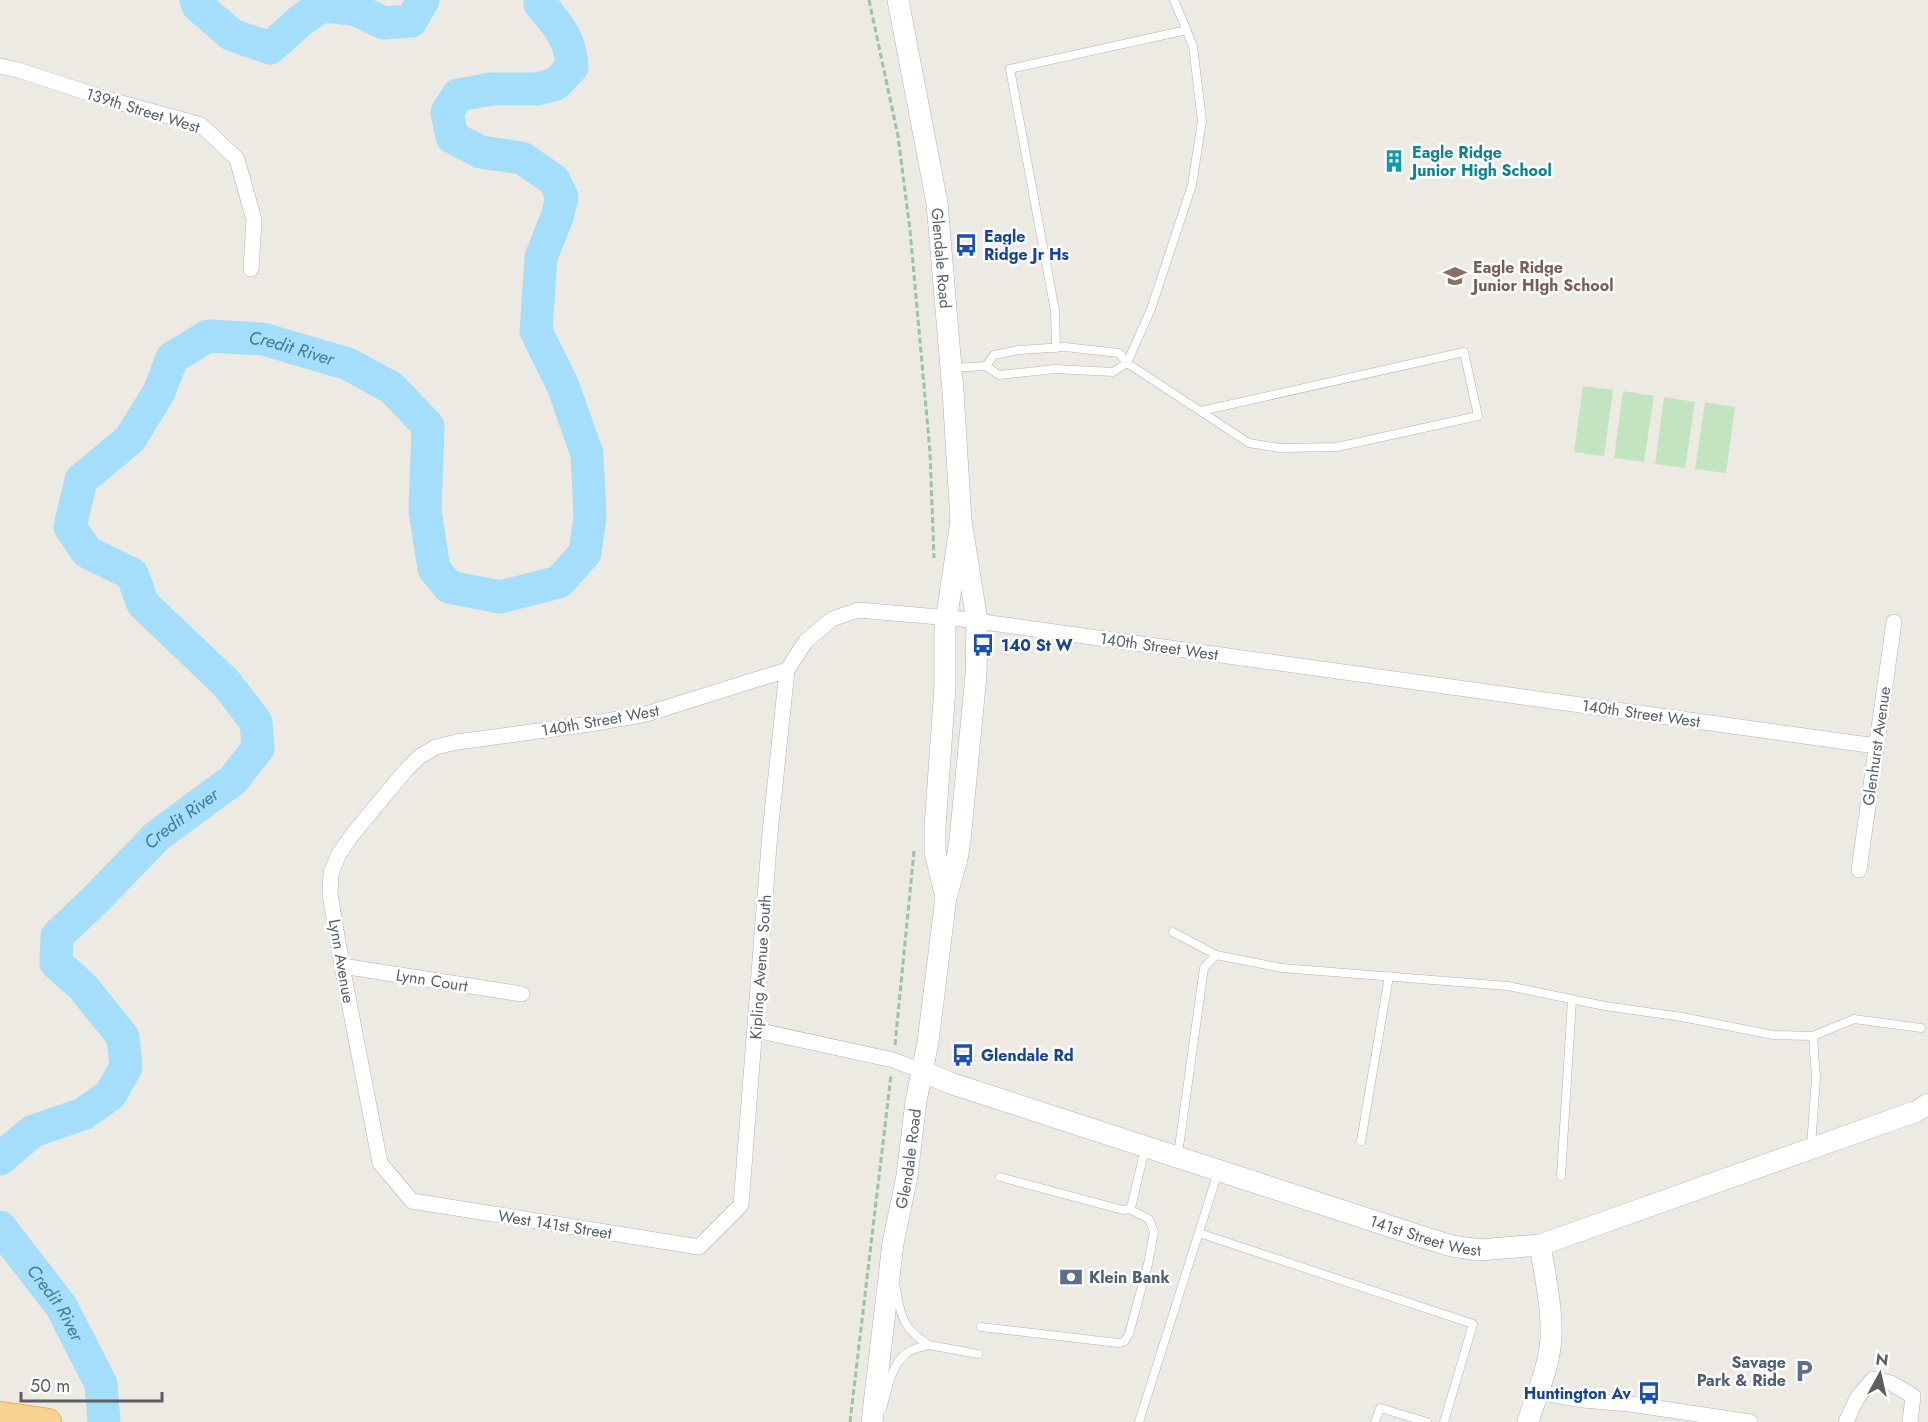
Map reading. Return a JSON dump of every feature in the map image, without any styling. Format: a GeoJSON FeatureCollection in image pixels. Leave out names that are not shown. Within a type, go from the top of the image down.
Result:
{"type":"FeatureCollection","features":[{"type":"Feature","properties":{"kind":"highway"},"geometry":{"type":"LineString","coordinates":[[0,1414],[48,1422]]}},
{"type":"Feature","properties":{"kind":"main road","name":"Glendale Road"},"geometry":{"type":"LineString","coordinates":[[872,1422],[893,1243],[907,1176],[916,1101],[940,953],[945,897],[957,859],[960,840],[976,675],[977,621],[961,521],[937,203],[898,0]]}},
{"type":"Feature","properties":{"kind":"main road","name":"Glendale Road"},"geometry":{"type":"LineString","coordinates":[[945,897],[935,852],[935,827],[945,687],[945,628],[961,521]]}},
{"type":"Feature","properties":{"kind":"main road","name":"141st Street West"},"geometry":{"type":"LineString","coordinates":[[922,1071],[950,1083],[1218,1171],[1452,1246],[1479,1250],[1540,1245],[1917,1111],[1928,1104]]}},
{"type":"Feature","properties":{"kind":"main road"},"geometry":{"type":"LineString","coordinates":[[1528,1422],[1548,1357],[1551,1338],[1550,1314],[1540,1245]]}},
{"type":"Feature","properties":{"kind":"street","name":"139th Street West"},"geometry":{"type":"LineString","coordinates":[[0,66],[107,99],[201,124],[237,159],[254,220],[251,269]]}},
{"type":"Feature","properties":{"kind":"street","name":"140th Street West"},"geometry":{"type":"LineString","coordinates":[[436,747],[646,714],[787,670],[806,641],[832,619],[858,610],[977,621],[1876,746]]}},
{"type":"Feature","properties":{"kind":"street","name":"Glenhurst Avenue"},"geometry":{"type":"LineString","coordinates":[[1859,870],[1894,622]]}},
{"type":"Feature","properties":{"kind":"street","name":"Kipling Avenue South"},"geometry":{"type":"LineString","coordinates":[[699,1247],[741,1205],[770,833],[787,670]]}},
{"type":"Feature","properties":{"kind":"street","name":"Lynn Avenue"},"geometry":{"type":"LineString","coordinates":[[412,1201],[380,1162],[342,966],[330,894],[331,873],[339,854],[352,835],[406,770],[419,757],[436,747]]}},
{"type":"Feature","properties":{"kind":"street","name":"Lynn Court"},"geometry":{"type":"LineString","coordinates":[[342,966],[522,994]]}},
{"type":"Feature","properties":{"kind":"street"},"geometry":{"type":"LineString","coordinates":[[756,1030],[893,1060],[922,1071]]}},
{"type":"Feature","properties":{"kind":"street","name":"West 141st Street"},"geometry":{"type":"LineString","coordinates":[[412,1201],[699,1247]]}},
{"type":"Feature","properties":{"kind":"street"},"geometry":{"type":"LineString","coordinates":[[1846,1422],[1857,1398],[1873,1379],[1891,1383],[1913,1396],[1910,1422]]}},
{"type":"Feature","properties":{"kind":"street"},"geometry":{"type":"LineString","coordinates":[[1537,1392],[1750,1422]]}},
{"type":"Feature","properties":{"kind":"lane"},"geometry":{"type":"LineString","coordinates":[[951,368],[986,366],[999,375],[1055,369],[1113,372],[1127,363],[1151,309],[1192,185],[1202,121],[1193,46],[1174,0]]}},
{"type":"Feature","properties":{"kind":"lane"},"geometry":{"type":"LineString","coordinates":[[1056,348],[1055,312],[1010,69],[1186,30]]}},
{"type":"Feature","properties":{"kind":"lane"},"geometry":{"type":"LineString","coordinates":[[986,366],[994,355],[1019,350],[1065,347],[1119,354],[1127,363],[1249,443],[1281,448],[1336,447],[1478,416],[1464,352],[1201,411]]}},
{"type":"Feature","properties":{"kind":"lane"},"geometry":{"type":"LineString","coordinates":[[1173,932],[1216,955],[1282,968],[1508,986],[1572,1000],[1682,1017],[1773,1035],[1813,1036],[1854,1019],[1921,1028]]}},
{"type":"Feature","properties":{"kind":"lane"},"geometry":{"type":"LineString","coordinates":[[1177,1157],[1204,968],[1216,955]]}},
{"type":"Feature","properties":{"kind":"lane"},"geometry":{"type":"LineString","coordinates":[[1361,1141],[1389,976]]}},
{"type":"Feature","properties":{"kind":"lane"},"geometry":{"type":"LineString","coordinates":[[1561,1176],[1572,1000]]}},
{"type":"Feature","properties":{"kind":"lane"},"geometry":{"type":"LineString","coordinates":[[1811,1149],[1816,1078],[1813,1036]]}},
{"type":"Feature","properties":{"kind":"lane"},"geometry":{"type":"LineString","coordinates":[[1129,1209],[1146,1147]]}},
{"type":"Feature","properties":{"kind":"lane"},"geometry":{"type":"LineString","coordinates":[[1139,1422],[1218,1171]]}},
{"type":"Feature","properties":{"kind":"lane"},"geometry":{"type":"LineString","coordinates":[[981,1327],[1124,1342],[1129,1334],[1149,1264],[1154,1232],[1149,1219],[1129,1209],[1123,1210],[1000,1177]]}},
{"type":"Feature","properties":{"kind":"lane"},"geometry":{"type":"LineString","coordinates":[[1199,1233],[1473,1324],[1444,1422]]}},
{"type":"Feature","properties":{"kind":"lane"},"geometry":{"type":"LineString","coordinates":[[893,1243],[900,1312],[905,1326],[929,1345],[978,1354]]}},
{"type":"Feature","properties":{"kind":"lane"},"geometry":{"type":"LineString","coordinates":[[878,1422],[900,1360],[907,1352],[929,1345]]}},
{"type":"Feature","properties":{"kind":"lane"},"geometry":{"type":"LineString","coordinates":[[1375,1422],[1380,1408],[1427,1422]]}},
{"type":"Feature","properties":{"kind":"path"},"geometry":{"type":"LineString","coordinates":[[869,0],[898,136],[910,230],[930,452],[934,564]]}},
{"type":"Feature","properties":{"kind":"path"},"geometry":{"type":"LineString","coordinates":[[850,1422],[898,1030],[914,851]]}},
{"type":"Feature","properties":{"kind":"green space"},"geometry":{"type":"Polygon","coordinates":[[[1583,386],[1613,390],[1604,456],[1574,452],[1583,386]]]}},
{"type":"Feature","properties":{"kind":"green space"},"geometry":{"type":"Polygon","coordinates":[[[1623,391],[1654,396],[1644,462],[1614,458],[1623,391]]]}},
{"type":"Feature","properties":{"kind":"green space"},"geometry":{"type":"Polygon","coordinates":[[[1664,397],[1695,402],[1685,468],[1655,464],[1664,397]]]}},
{"type":"Feature","properties":{"kind":"green space"},"geometry":{"type":"Polygon","coordinates":[[[1705,402],[1735,407],[1726,473],[1695,469],[1705,402]]]}},
{"type":"Feature","properties":{"kind":"waterway","name":"Credit River"},"geometry":{"type":"LineString","coordinates":[[196,0],[198,6],[232,35],[270,48],[301,20],[322,6],[354,9],[384,23],[411,21],[423,0]]}},
{"type":"Feature","properties":{"kind":"waterway","name":"Credit River"},"geometry":{"type":"LineString","coordinates":[[0,1159],[33,1131],[83,1114],[110,1095],[126,1067],[123,1037],[82,986],[56,963],[57,936],[157,836],[233,780],[258,748],[256,722],[226,683],[143,604],[132,574],[87,552],[70,527],[81,480],[130,439],[159,392],[172,358],[208,336],[263,339],[348,364],[392,388],[428,426],[425,511],[434,569],[449,587],[500,597],[559,582],[585,553],[590,516],[587,454],[563,386],[536,331],[541,257],[557,217],[562,197],[554,180],[522,158],[480,152],[452,137],[447,112],[458,95],[491,89],[537,89],[556,84],[572,67],[566,40],[540,4],[540,0]]}},
{"type":"Feature","properties":{"kind":"waterway","name":"Credit River"},"geometry":{"type":"LineString","coordinates":[[0,1227],[61,1306],[101,1384],[104,1422]]}},
{"type":"Feature","properties":{"kind":"place","name":"Eagle Ridge Junior High School"},"geometry":{"type":"Point","coordinates":[1394,161]}},
{"type":"Feature","properties":{"kind":"place","name":"Eagle Ridge Jr Hs"},"geometry":{"type":"Point","coordinates":[966,245]}},
{"type":"Feature","properties":{"kind":"place","name":"Eagle Ridge Junior HIgh School"},"geometry":{"type":"Point","coordinates":[1455,276]}},
{"type":"Feature","properties":{"kind":"place","name":"140 St W"},"geometry":{"type":"Point","coordinates":[983,645]}},
{"type":"Feature","properties":{"kind":"place","name":"Glendale Rd"},"geometry":{"type":"Point","coordinates":[963,1055]}},
{"type":"Feature","properties":{"kind":"place","name":"Klein Bank"},"geometry":{"type":"Point","coordinates":[1071,1277]}},
{"type":"Feature","properties":{"kind":"place","name":"Savage Park & Ride"},"geometry":{"type":"Point","coordinates":[1804,1371]}},
{"type":"Feature","properties":{"kind":"place","name":"Huntington Av"},"geometry":{"type":"Point","coordinates":[1649,1393]}}]}
